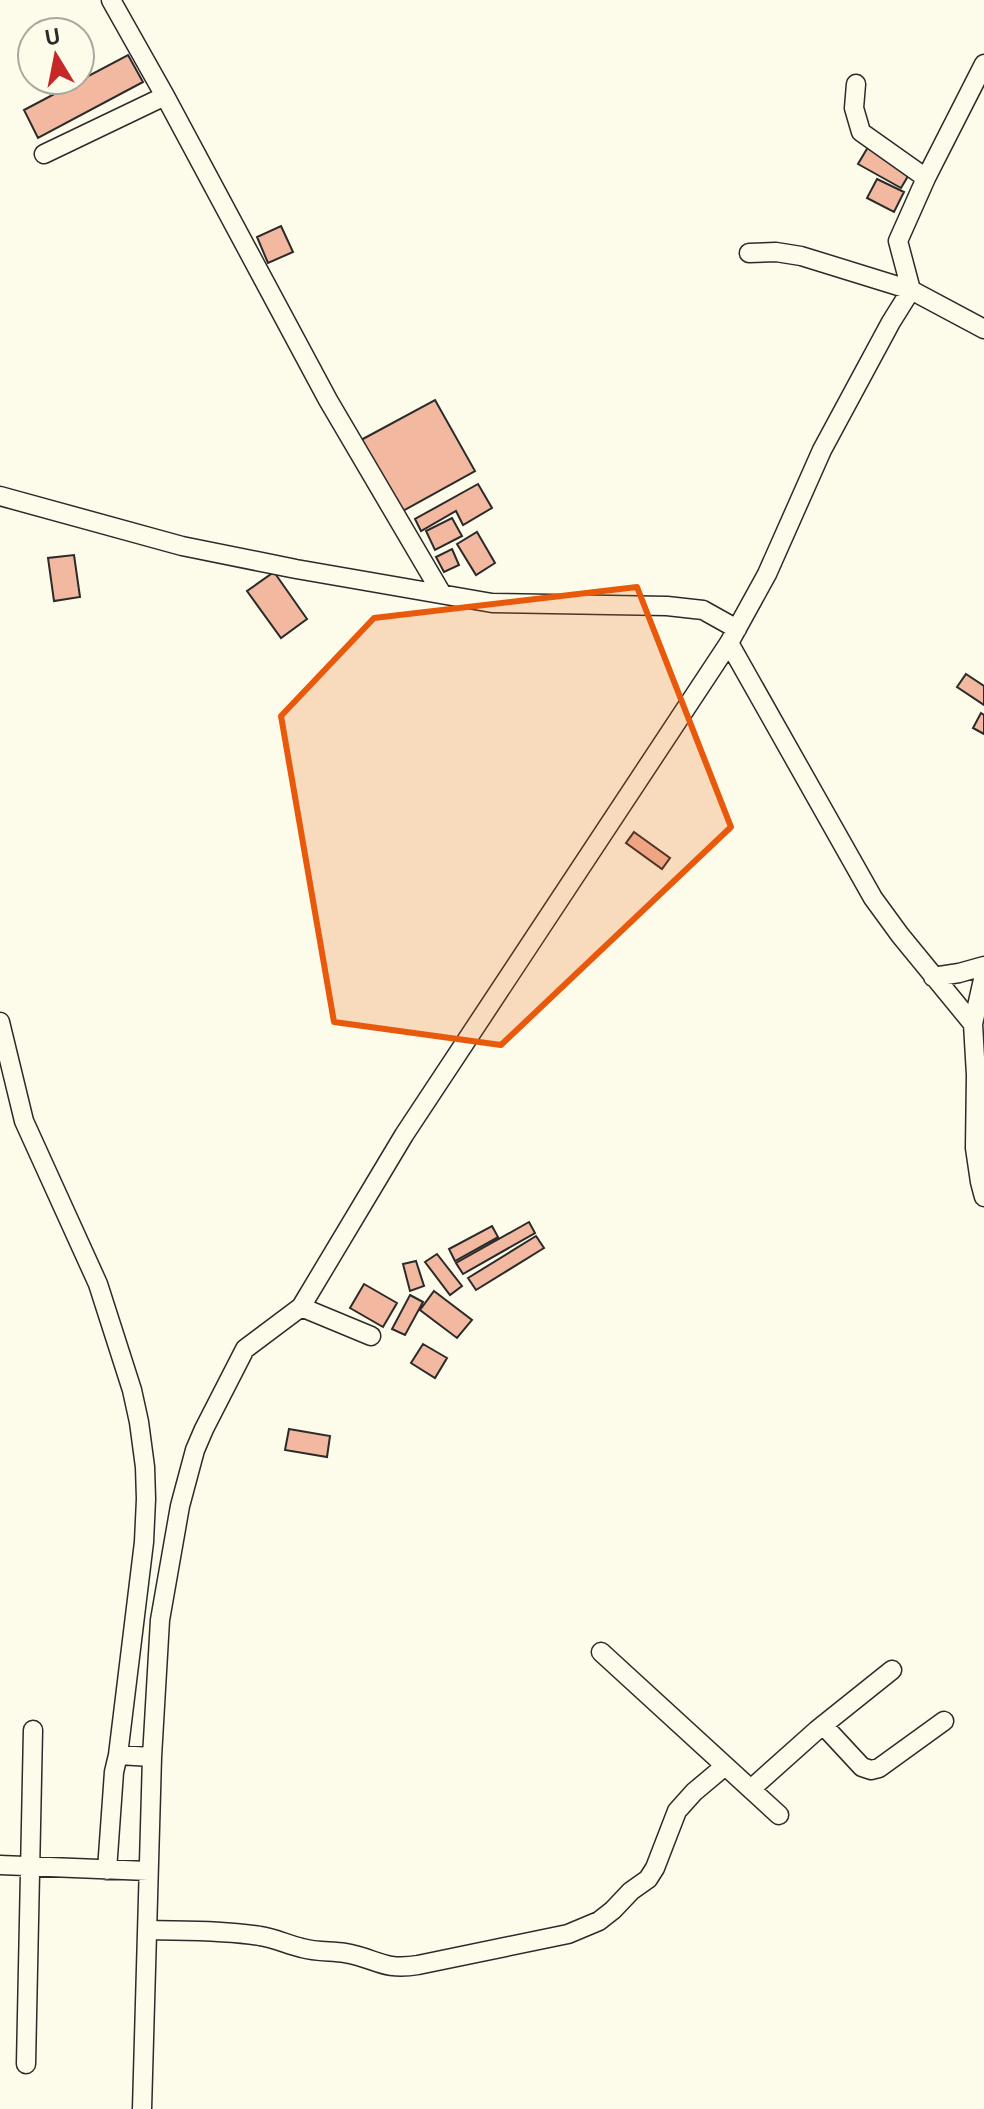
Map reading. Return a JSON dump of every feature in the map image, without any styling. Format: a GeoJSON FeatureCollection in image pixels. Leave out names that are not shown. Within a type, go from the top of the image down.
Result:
{"type":"FeatureCollection","features":[{"type":"Feature","properties":{"kind":"street"},"geometry":{"type":"LineString","coordinates":[[111,0],[328,400],[442,594]]}},
{"type":"Feature","properties":{"kind":"street"},"geometry":{"type":"LineString","coordinates":[[142,2109],[154,1697],[164,1593],[180,1506],[195,1450],[245,1349],[301,1307],[404,1135],[733,636],[767,574],[822,450],[911,290],[898,241],[984,64]]}},
{"type":"Feature","properties":{"kind":"street"},"geometry":{"type":"LineString","coordinates":[[856,84],[854,108],[861,132],[926,178]]}},
{"type":"Feature","properties":{"kind":"street"},"geometry":{"type":"LineString","coordinates":[[44,154],[165,96]]}},
{"type":"Feature","properties":{"kind":"street"},"geometry":{"type":"LineString","coordinates":[[749,253],[776,252],[801,256],[911,290],[984,329]]}},
{"type":"Feature","properties":{"kind":"street"},"geometry":{"type":"LineString","coordinates":[[0,496],[182,546],[492,603],[667,606],[703,610],[733,636],[873,898],[973,1024]]}},
{"type":"Feature","properties":{"kind":"street"},"geometry":{"type":"LineString","coordinates":[[933,977],[984,966]]}},
{"type":"Feature","properties":{"kind":"street"},"geometry":{"type":"LineString","coordinates":[[984,975],[973,1024],[975,1148],[984,1197]]}},
{"type":"Feature","properties":{"kind":"street"},"geometry":{"type":"LineString","coordinates":[[0,1022],[24,1121],[98,1284],[129,1378],[145,1467],[144,1542],[114,1772],[107,1870]]}},
{"type":"Feature","properties":{"kind":"street"},"geometry":{"type":"LineString","coordinates":[[301,1307],[371,1336]]}},
{"type":"Feature","properties":{"kind":"street"},"geometry":{"type":"LineString","coordinates":[[601,1652],[779,1815]]}},
{"type":"Feature","properties":{"kind":"street"},"geometry":{"type":"LineString","coordinates":[[751,1789],[823,1725],[892,1670]]}},
{"type":"Feature","properties":{"kind":"street"},"geometry":{"type":"LineString","coordinates":[[823,1725],[862,1767],[871,1770],[879,1768],[944,1721]]}},
{"type":"Feature","properties":{"kind":"street"},"geometry":{"type":"LineString","coordinates":[[26,2064],[33,1730]]}},
{"type":"Feature","properties":{"kind":"street"},"geometry":{"type":"LineString","coordinates":[[118,1755],[152,1757]]}},
{"type":"Feature","properties":{"kind":"street"},"geometry":{"type":"LineString","coordinates":[[148,1930],[252,1934],[318,1952],[346,1953],[379,1965],[398,1967],[568,1934],[599,1921],[648,1879],[677,1811],[725,1766]]}},
{"type":"Feature","properties":{"kind":"street"},"geometry":{"type":"LineString","coordinates":[[0,1865],[148,1871]]}},
{"type":"Feature","properties":{"kind":"highlighted area"},"geometry":{"type":"Polygon","coordinates":[[[637,587],[731,827],[501,1045],[334,1022],[281,716],[374,618],[637,587]]]}},
{"type":"Feature","properties":{"kind":"building"},"geometry":{"type":"Polygon","coordinates":[[[128,55],[143,82],[38,138],[24,110],[50,96],[96,96],[96,72],[128,55]]]}},
{"type":"Feature","properties":{"kind":"building"},"geometry":{"type":"Polygon","coordinates":[[[868,147],[911,171],[901,188],[858,164],[868,147]]]}},
{"type":"Feature","properties":{"kind":"building"},"geometry":{"type":"Polygon","coordinates":[[[877,179],[904,192],[894,212],[867,198],[877,179]]]}},
{"type":"Feature","properties":{"kind":"building"},"geometry":{"type":"Polygon","coordinates":[[[281,226],[293,252],[268,263],[257,237],[281,226]]]}},
{"type":"Feature","properties":{"kind":"building"},"geometry":{"type":"Polygon","coordinates":[[[435,400],[475,471],[401,512],[361,440],[435,400]]]}},
{"type":"Feature","properties":{"kind":"building"},"geometry":{"type":"Polygon","coordinates":[[[478,484],[492,508],[463,525],[456,511],[421,531],[415,519],[478,484]]]}},
{"type":"Feature","properties":{"kind":"building"},"geometry":{"type":"Polygon","coordinates":[[[452,518],[462,536],[435,550],[426,531],[452,518]]]}},
{"type":"Feature","properties":{"kind":"building"},"geometry":{"type":"Polygon","coordinates":[[[477,532],[495,563],[476,575],[457,544],[477,532]]]}},
{"type":"Feature","properties":{"kind":"building"},"geometry":{"type":"Polygon","coordinates":[[[452,549],[459,565],[444,572],[436,557],[452,549]]]}},
{"type":"Feature","properties":{"kind":"building"},"geometry":{"type":"Polygon","coordinates":[[[74,555],[80,597],[54,601],[48,558],[74,555]]]}},
{"type":"Feature","properties":{"kind":"building"},"geometry":{"type":"Polygon","coordinates":[[[274,572],[307,619],[281,638],[247,591],[274,572]]]}},
{"type":"Feature","properties":{"kind":"building"},"geometry":{"type":"Polygon","coordinates":[[[966,674],[984,686],[984,705],[957,687],[966,674]]]}},
{"type":"Feature","properties":{"kind":"building"},"geometry":{"type":"Polygon","coordinates":[[[981,713],[984,715],[984,734],[973,728],[981,713]]]}},
{"type":"Feature","properties":{"kind":"building"},"geometry":{"type":"Polygon","coordinates":[[[634,832],[670,858],[662,869],[626,843],[634,832]]]}},
{"type":"Feature","properties":{"kind":"building"},"geometry":{"type":"Polygon","coordinates":[[[529,1222],[535,1233],[463,1274],[456,1263],[529,1222]]]}},
{"type":"Feature","properties":{"kind":"building"},"geometry":{"type":"Polygon","coordinates":[[[492,1226],[498,1237],[455,1261],[449,1249],[492,1226]]]}},
{"type":"Feature","properties":{"kind":"building"},"geometry":{"type":"Polygon","coordinates":[[[536,1236],[544,1248],[476,1290],[468,1278],[536,1236]]]}},
{"type":"Feature","properties":{"kind":"building"},"geometry":{"type":"Polygon","coordinates":[[[437,1254],[462,1286],[450,1295],[425,1262],[437,1254]]]}},
{"type":"Feature","properties":{"kind":"building"},"geometry":{"type":"Polygon","coordinates":[[[416,1261],[424,1286],[410,1291],[403,1264],[416,1261]]]}},
{"type":"Feature","properties":{"kind":"building"},"geometry":{"type":"Polygon","coordinates":[[[364,1284],[397,1303],[383,1327],[350,1308],[364,1284]]]}},
{"type":"Feature","properties":{"kind":"building"},"geometry":{"type":"Polygon","coordinates":[[[434,1291],[472,1320],[457,1338],[420,1310],[434,1291]]]}},
{"type":"Feature","properties":{"kind":"building"},"geometry":{"type":"Polygon","coordinates":[[[410,1295],[423,1302],[405,1335],[392,1329],[410,1295]]]}},
{"type":"Feature","properties":{"kind":"building"},"geometry":{"type":"Polygon","coordinates":[[[423,1344],[447,1358],[435,1378],[411,1363],[423,1344]]]}},
{"type":"Feature","properties":{"kind":"building"},"geometry":{"type":"Polygon","coordinates":[[[289,1429],[330,1436],[327,1457],[285,1450],[289,1429]]]}}]}
